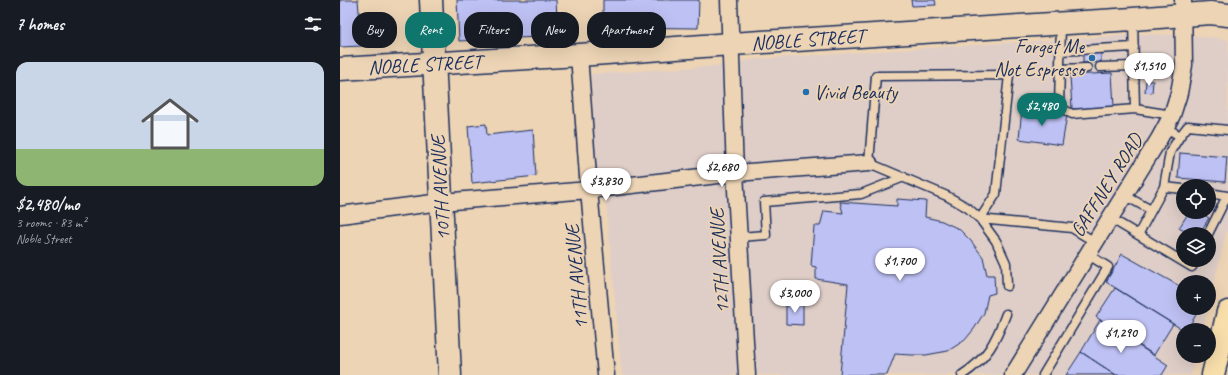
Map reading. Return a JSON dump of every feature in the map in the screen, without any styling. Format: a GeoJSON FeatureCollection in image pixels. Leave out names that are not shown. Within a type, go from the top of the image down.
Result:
{"type":"FeatureCollection","features":[{"type":"Feature","properties":{"kind":"main road"},"geometry":{"type":"LineString","coordinates":[[1213,375],[1228,312]]}},
{"type":"Feature","properties":{"kind":"street","name":"10TH AVENUE"},"geometry":{"type":"LineString","coordinates":[[431,0],[433,64],[450,375]]}},
{"type":"Feature","properties":{"kind":"street","name":"12TH AVENUE"},"geometry":{"type":"LineString","coordinates":[[729,0],[735,173],[747,375]]}},
{"type":"Feature","properties":{"kind":"street","name":"NOBLE STREET"},"geometry":{"type":"LineString","coordinates":[[340,69],[1133,19],[1184,8],[1228,15]]}},
{"type":"Feature","properties":{"kind":"street","name":"GAFFNEY ROAD"},"geometry":{"type":"LineString","coordinates":[[1013,375],[1168,121],[1178,93],[1184,65],[1184,8]]}},
{"type":"Feature","properties":{"kind":"street","name":"11TH AVENUE"},"geometry":{"type":"LineString","coordinates":[[579,55],[589,190],[606,375]]}},
{"type":"Feature","properties":{"kind":"street"},"geometry":{"type":"LineString","coordinates":[[340,215],[441,202],[589,190],[735,173],[869,162]]}},
{"type":"Feature","properties":{"kind":"lane"},"geometry":{"type":"LineString","coordinates":[[1133,19],[1135,109]]}},
{"type":"Feature","properties":{"kind":"lane"},"geometry":{"type":"LineString","coordinates":[[1061,23],[1059,107],[1072,114],[1135,109],[1168,121],[1180,136]]}},
{"type":"Feature","properties":{"kind":"lane"},"geometry":{"type":"LineString","coordinates":[[1060,51],[1134,47]]}},
{"type":"Feature","properties":{"kind":"lane"},"geometry":{"type":"LineString","coordinates":[[1100,67],[1134,66]]}},
{"type":"Feature","properties":{"kind":"lane"},"geometry":{"type":"LineString","coordinates":[[1059,68],[1087,68]]}},
{"type":"Feature","properties":{"kind":"lane"},"geometry":{"type":"LineString","coordinates":[[980,219],[996,194],[1009,75],[876,76],[869,162],[947,196],[968,208],[980,219],[996,241],[1006,263],[1007,286]]}},
{"type":"Feature","properties":{"kind":"lane"},"geometry":{"type":"LineString","coordinates":[[1138,235],[1164,187],[1170,152],[1188,126],[1228,130]]}},
{"type":"Feature","properties":{"kind":"lane"},"geometry":{"type":"LineString","coordinates":[[739,237],[766,235],[764,202],[862,194],[904,177]]}},
{"type":"Feature","properties":{"kind":"lane"},"geometry":{"type":"LineString","coordinates":[[1164,187],[1176,189]]}},
{"type":"Feature","properties":{"kind":"lane"},"geometry":{"type":"LineString","coordinates":[[1216,194],[1227,196],[1216,218]]}},
{"type":"Feature","properties":{"kind":"lane"},"geometry":{"type":"LineString","coordinates":[[1124,195],[1151,210]]}},
{"type":"Feature","properties":{"kind":"lane"},"geometry":{"type":"LineString","coordinates":[[1110,218],[1176,258]]}},
{"type":"Feature","properties":{"kind":"lane"},"geometry":{"type":"LineString","coordinates":[[980,219],[1072,228],[1108,267],[1043,375]]}},
{"type":"Feature","properties":{"kind":"lane"},"geometry":{"type":"LineString","coordinates":[[962,375],[975,367],[988,351],[999,334],[1006,314]]}},
{"type":"Feature","properties":{"kind":"shaded area"},"geometry":{"type":"Polygon","coordinates":[[[1149,34],[1211,37],[1228,40],[1228,226],[1216,275],[1176,275],[1176,315],[1206,315],[1204,323],[1176,323],[1176,363],[1194,363],[1191,375],[622,375],[606,204],[596,175],[591,74],[716,66],[757,59],[1149,34]]]}},
{"type":"Feature","properties":{"kind":"building"},"geometry":{"type":"Polygon","coordinates":[[[340,0],[358,0],[359,12],[352,12],[352,46],[340,47],[340,0]]]}},
{"type":"Feature","properties":{"kind":"building"},"geometry":{"type":"Polygon","coordinates":[[[457,0],[556,0],[557,12],[531,12],[531,37],[523,38],[523,12],[464,12],[464,41],[459,41],[457,0]]]}},
{"type":"Feature","properties":{"kind":"building"},"geometry":{"type":"Polygon","coordinates":[[[603,0],[699,0],[698,28],[666,28],[666,12],[603,12],[603,0]]]}},
{"type":"Feature","properties":{"kind":"building"},"geometry":{"type":"Polygon","coordinates":[[[911,0],[935,0],[936,5],[912,6],[911,0]]]}},
{"type":"Feature","properties":{"kind":"building"},"geometry":{"type":"Polygon","coordinates":[[[1101,52],[1101,62],[1083,63],[1083,53],[1101,52]]]}},
{"type":"Feature","properties":{"kind":"building"},"geometry":{"type":"Polygon","coordinates":[[[1112,73],[1114,107],[1072,109],[1070,75],[1112,73]]]}},
{"type":"Feature","properties":{"kind":"building"},"geometry":{"type":"Polygon","coordinates":[[[1146,81],[1153,81],[1152,93],[1145,92],[1146,81]]]}},
{"type":"Feature","properties":{"kind":"building"},"geometry":{"type":"Polygon","coordinates":[[[1022,108],[1067,115],[1062,145],[1019,139],[1022,108]]]}},
{"type":"Feature","properties":{"kind":"building"},"geometry":{"type":"Polygon","coordinates":[[[486,124],[487,135],[533,130],[536,176],[472,183],[468,126],[486,124]]]}},
{"type":"Feature","properties":{"kind":"building"},"geometry":{"type":"Polygon","coordinates":[[[1180,153],[1227,157],[1225,182],[1216,181],[1216,179],[1178,178],[1180,153]]]}},
{"type":"Feature","properties":{"kind":"building"},"geometry":{"type":"Polygon","coordinates":[[[897,199],[926,201],[925,217],[942,221],[959,229],[971,241],[983,257],[987,275],[994,275],[995,293],[988,295],[984,313],[974,329],[965,340],[948,351],[926,355],[895,354],[887,375],[840,375],[848,284],[816,279],[816,267],[811,266],[814,226],[820,226],[824,211],[843,213],[840,202],[897,206],[897,199]]]}},
{"type":"Feature","properties":{"kind":"building"},"geometry":{"type":"Polygon","coordinates":[[[1185,219],[1208,219],[1203,227],[1180,227],[1185,219]]]}},
{"type":"Feature","properties":{"kind":"building"},"geometry":{"type":"Polygon","coordinates":[[[1122,254],[1176,284],[1176,315],[1196,315],[1191,323],[1176,323],[1176,326],[1106,282],[1122,254]]]}},
{"type":"Feature","properties":{"kind":"building"},"geometry":{"type":"Polygon","coordinates":[[[1115,288],[1173,324],[1154,355],[1096,317],[1115,288]]]}},
{"type":"Feature","properties":{"kind":"building"},"geometry":{"type":"Polygon","coordinates":[[[786,304],[803,304],[803,325],[786,324],[786,304]]]}},
{"type":"Feature","properties":{"kind":"building"},"geometry":{"type":"Polygon","coordinates":[[[1100,320],[1168,365],[1162,375],[1116,375],[1081,352],[1100,320]]]}},
{"type":"Feature","properties":{"kind":"building"},"geometry":{"type":"Polygon","coordinates":[[[1081,352],[1116,375],[1066,375],[1081,352]]]}},
{"type":"Feature","properties":{"kind":"place","name":"Forget Me Not Espresso"},"geometry":{"type":"Point","coordinates":[1092,58]}},
{"type":"Feature","properties":{"kind":"place","name":"Vivid Beauty"},"geometry":{"type":"Point","coordinates":[806,92]}}]}
